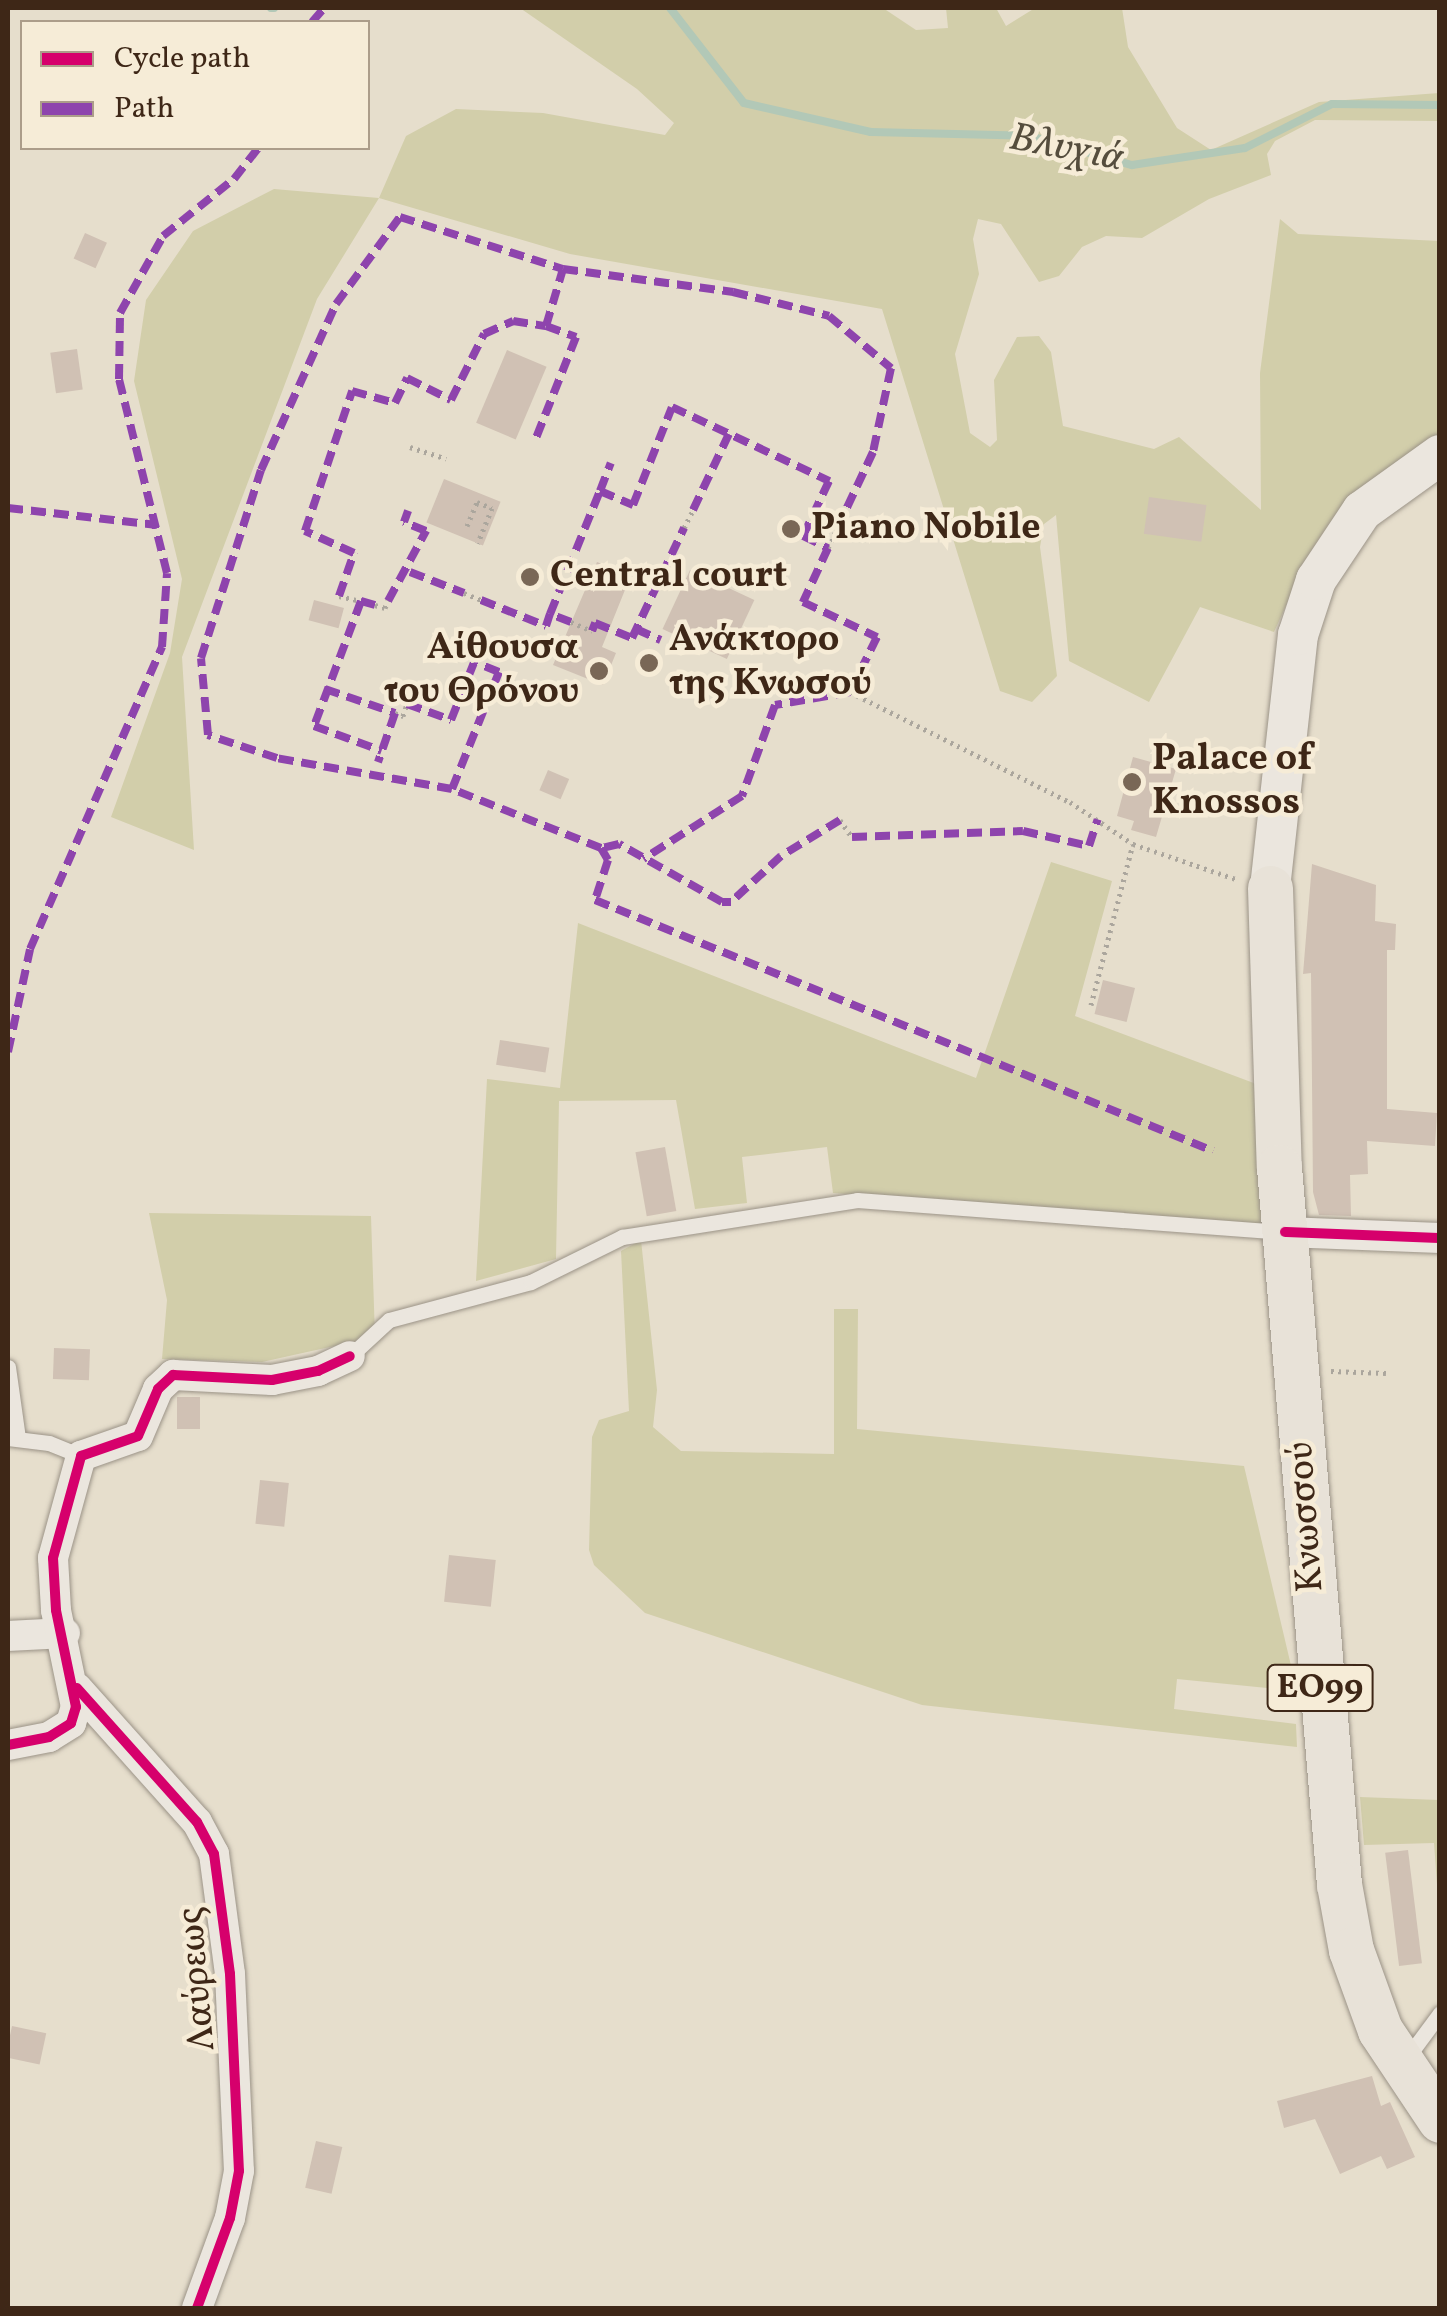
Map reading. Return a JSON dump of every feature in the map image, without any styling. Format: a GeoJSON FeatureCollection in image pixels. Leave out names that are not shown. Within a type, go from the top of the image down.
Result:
{"type":"FeatureCollection","features":[{"type":"Feature","properties":{"kind":"main road"},"geometry":{"type":"LineString","coordinates":[[1270,888],[1294,664],[1312,589],[1334,545],[1362,511],[1440,455]]}},
{"type":"Feature","properties":{"kind":"main road","name":"Κνωσσού"},"geometry":{"type":"LineString","coordinates":[[1270,888],[1271,1028],[1285,1232],[1339,1884],[1357,1968],[1401,2066],[1440,2120]]}},
{"type":"Feature","properties":{"kind":"street"},"geometry":{"type":"LineString","coordinates":[[1285,1232],[1440,1238]]}},
{"type":"Feature","properties":{"kind":"street"},"geometry":{"type":"LineString","coordinates":[[8,1744],[50,1736],[71,1723],[77,1688],[56,1610],[53,1558],[81,1456],[138,1436],[158,1389],[174,1374],[272,1380],[318,1371],[350,1356]]}},
{"type":"Feature","properties":{"kind":"street"},"geometry":{"type":"LineString","coordinates":[[8,1636],[65,1633]]}},
{"type":"Feature","properties":{"kind":"street","name":"Λαύρεως"},"geometry":{"type":"LineString","coordinates":[[77,1688],[197,1822],[214,1854],[230,1974],[238,2171],[230,2218],[198,2308]]}},
{"type":"Feature","properties":{"kind":"lane"},"geometry":{"type":"LineString","coordinates":[[350,1356],[389,1320],[531,1282],[622,1237],[857,1200],[1285,1232]]}},
{"type":"Feature","properties":{"kind":"lane"},"geometry":{"type":"LineString","coordinates":[[8,1366],[13,1438],[81,1456]]}},
{"type":"Feature","properties":{"kind":"lane"},"geometry":{"type":"LineString","coordinates":[[1401,2066],[1440,2013]]}},
{"type":"Feature","properties":{"kind":"path"},"geometry":{"type":"LineString","coordinates":[[410,447],[446,459]]}},
{"type":"Feature","properties":{"kind":"path"},"geometry":{"type":"LineString","coordinates":[[467,526],[477,502],[492,508],[478,543]]}},
{"type":"Feature","properties":{"kind":"path"},"geometry":{"type":"LineString","coordinates":[[684,528],[692,510]]}},
{"type":"Feature","properties":{"kind":"path"},"geometry":{"type":"LineString","coordinates":[[828,548],[844,514]]}},
{"type":"Feature","properties":{"kind":"path"},"geometry":{"type":"LineString","coordinates":[[464,593],[481,600]]}},
{"type":"Feature","properties":{"kind":"path"},"geometry":{"type":"LineString","coordinates":[[339,596],[361,602]]}},
{"type":"Feature","properties":{"kind":"path"},"geometry":{"type":"LineString","coordinates":[[375,605],[386,608],[388,601]]}},
{"type":"Feature","properties":{"kind":"path"},"geometry":{"type":"LineString","coordinates":[[571,622],[592,631]]}},
{"type":"Feature","properties":{"kind":"path"},"geometry":{"type":"LineString","coordinates":[[850,692],[1070,802],[1133,844],[1270,888]]}},
{"type":"Feature","properties":{"kind":"path"},"geometry":{"type":"LineString","coordinates":[[395,713],[403,716],[407,704]]}},
{"type":"Feature","properties":{"kind":"path"},"geometry":{"type":"LineString","coordinates":[[840,820],[852,837]]}},
{"type":"Feature","properties":{"kind":"path"},"geometry":{"type":"LineString","coordinates":[[1092,1005],[1133,844]]}},
{"type":"Feature","properties":{"kind":"path"},"geometry":{"type":"LineString","coordinates":[[1298,1370],[1386,1373]]}},
{"type":"Feature","properties":{"kind":"shaded area"},"geometry":{"type":"Polygon","coordinates":[[[520,8],[883,8],[916,30],[948,28],[946,8],[996,8],[1006,26],[1035,8],[1122,8],[1128,47],[1177,128],[1211,150],[1319,102],[1439,93],[1439,121],[1315,120],[1275,141],[1267,154],[1271,175],[1209,199],[1142,238],[1106,236],[1082,247],[1059,276],[1039,282],[1001,224],[978,219],[973,239],[979,274],[955,354],[970,433],[990,447],[997,440],[994,380],[1017,337],[1039,336],[1051,352],[1063,426],[1154,449],[1179,437],[1261,510],[1260,373],[1280,219],[1298,234],[1439,241],[1439,441],[1306,562],[1274,632],[1200,607],[1149,702],[1069,661],[1056,515],[1044,524],[1040,547],[1057,676],[1032,702],[1000,691],[882,309],[570,254],[379,198],[406,136],[456,109],[543,113],[665,135],[674,123],[637,89],[520,8]]]}},
{"type":"Feature","properties":{"kind":"shaded area"},"geometry":{"type":"Polygon","coordinates":[[[274,189],[379,198],[317,299],[182,657],[194,850],[111,817],[170,653],[182,579],[134,381],[146,300],[193,231],[274,189]]]}},
{"type":"Feature","properties":{"kind":"shaded area"},"geometry":{"type":"Polygon","coordinates":[[[1051,862],[1112,881],[1075,1016],[1267,1088],[1266,1225],[833,1193],[827,1147],[742,1157],[747,1203],[695,1209],[676,1100],[559,1101],[556,1259],[476,1281],[487,1079],[560,1088],[578,923],[976,1078],[1051,862]]]}},
{"type":"Feature","properties":{"kind":"shaded area"},"geometry":{"type":"Polygon","coordinates":[[[149,1213],[371,1216],[375,1337],[262,1362],[162,1359],[167,1300],[149,1213]]]}},
{"type":"Feature","properties":{"kind":"shaded area"},"geometry":{"type":"Polygon","coordinates":[[[641,1240],[657,1390],[653,1427],[681,1451],[834,1454],[834,1309],[858,1309],[857,1429],[1244,1466],[1297,1691],[1177,1679],[1174,1709],[1296,1724],[1297,1747],[922,1705],[645,1613],[594,1565],[589,1550],[592,1437],[599,1420],[629,1411],[621,1251],[641,1240]]]}},
{"type":"Feature","properties":{"kind":"shaded area"},"geometry":{"type":"Polygon","coordinates":[[[1360,1797],[1439,1800],[1439,1912],[1434,1843],[1364,1845],[1360,1797]]]}},
{"type":"Feature","properties":{"kind":"building"},"geometry":{"type":"Polygon","coordinates":[[[85,233],[107,243],[96,268],[74,259],[85,233]]]}},
{"type":"Feature","properties":{"kind":"building"},"geometry":{"type":"Polygon","coordinates":[[[77,349],[83,390],[56,393],[50,353],[77,349]]]}},
{"type":"Feature","properties":{"kind":"building"},"geometry":{"type":"Polygon","coordinates":[[[507,350],[547,367],[516,440],[476,423],[507,350]]]}},
{"type":"Feature","properties":{"kind":"building"},"geometry":{"type":"Polygon","coordinates":[[[444,479],[501,502],[483,545],[426,523],[444,479]]]}},
{"type":"Feature","properties":{"kind":"building"},"geometry":{"type":"Polygon","coordinates":[[[1149,497],[1206,505],[1201,542],[1144,534],[1149,497]]]}},
{"type":"Feature","properties":{"kind":"building"},"geometry":{"type":"Polygon","coordinates":[[[597,562],[631,575],[602,647],[616,653],[603,685],[553,665],[597,562]]]}},
{"type":"Feature","properties":{"kind":"building"},"geometry":{"type":"Polygon","coordinates":[[[690,570],[754,600],[727,659],[663,629],[690,570]]]}},
{"type":"Feature","properties":{"kind":"building"},"geometry":{"type":"Polygon","coordinates":[[[314,600],[344,608],[339,628],[309,620],[314,600]]]}},
{"type":"Feature","properties":{"kind":"building"},"geometry":{"type":"Polygon","coordinates":[[[1133,757],[1176,769],[1156,837],[1131,830],[1134,821],[1117,816],[1133,757]]]}},
{"type":"Feature","properties":{"kind":"building"},"geometry":{"type":"Polygon","coordinates":[[[548,770],[569,779],[561,799],[539,790],[548,770]]]}},
{"type":"Feature","properties":{"kind":"building"},"geometry":{"type":"Polygon","coordinates":[[[1312,864],[1376,885],[1375,921],[1396,924],[1395,950],[1387,950],[1387,1109],[1437,1113],[1435,1146],[1367,1141],[1368,1174],[1350,1175],[1351,1216],[1319,1215],[1313,1192],[1311,973],[1303,974],[1312,864]]]}},
{"type":"Feature","properties":{"kind":"building"},"geometry":{"type":"Polygon","coordinates":[[[1103,980],[1135,988],[1127,1022],[1095,1014],[1103,980]]]}},
{"type":"Feature","properties":{"kind":"building"},"geometry":{"type":"Polygon","coordinates":[[[500,1040],[549,1048],[545,1073],[496,1065],[500,1040]]]}},
{"type":"Feature","properties":{"kind":"building"},"geometry":{"type":"Polygon","coordinates":[[[665,1147],[676,1211],[647,1216],[635,1152],[665,1147]]]}},
{"type":"Feature","properties":{"kind":"building"},"geometry":{"type":"Polygon","coordinates":[[[54,1348],[90,1349],[89,1380],[53,1379],[54,1348]]]}},
{"type":"Feature","properties":{"kind":"building"},"geometry":{"type":"Polygon","coordinates":[[[177,1397],[200,1397],[200,1429],[177,1429],[177,1397]]]}},
{"type":"Feature","properties":{"kind":"building"},"geometry":{"type":"Polygon","coordinates":[[[260,1480],[289,1483],[284,1527],[255,1524],[260,1480]]]}},
{"type":"Feature","properties":{"kind":"building"},"geometry":{"type":"Polygon","coordinates":[[[449,1555],[496,1560],[491,1607],[444,1602],[449,1555]]]}},
{"type":"Feature","properties":{"kind":"building"},"geometry":{"type":"Polygon","coordinates":[[[1408,1850],[1422,1963],[1399,1966],[1385,1853],[1408,1850]]]}},
{"type":"Feature","properties":{"kind":"building"},"geometry":{"type":"Polygon","coordinates":[[[12,2026],[46,2033],[40,2065],[8,2058],[12,2026]]]}},
{"type":"Feature","properties":{"kind":"building"},"geometry":{"type":"Polygon","coordinates":[[[1372,2076],[1381,2106],[1390,2102],[1415,2157],[1387,2169],[1381,2156],[1340,2174],[1315,2119],[1284,2128],[1277,2101],[1372,2076]]]}},
{"type":"Feature","properties":{"kind":"building"},"geometry":{"type":"Polygon","coordinates":[[[316,2141],[342,2147],[332,2194],[305,2188],[316,2141]]]}},
{"type":"Feature","properties":{"kind":"waterway","name":"Βλυχιά"},"geometry":{"type":"LineString","coordinates":[[670,8],[744,103],[871,132],[1030,136],[1132,165],[1245,148],[1332,104],[1440,105]]}},
{"type":"Feature","properties":{"kind":"marked path"},"geometry":{"type":"LineString","coordinates":[[314,20],[324,8]]}},
{"type":"Feature","properties":{"kind":"marked path"},"geometry":{"type":"LineString","coordinates":[[8,1052],[30,949],[162,647],[167,573],[119,379],[120,313],[163,236],[234,179],[256,150]]}},
{"type":"Feature","properties":{"kind":"marked path"},"geometry":{"type":"LineString","coordinates":[[840,820],[781,856],[731,902],[722,902],[619,844],[601,848],[452,789],[277,758],[208,735],[201,658],[261,470],[336,304],[400,217],[563,269],[733,292],[829,316],[891,368],[873,452],[844,514]]}},
{"type":"Feature","properties":{"kind":"marked path"},"geometry":{"type":"LineString","coordinates":[[546,326],[563,269]]}},
{"type":"Feature","properties":{"kind":"marked path"},"geometry":{"type":"LineString","coordinates":[[339,596],[354,553],[305,531],[352,391],[395,403],[407,378],[451,400],[484,334],[513,321],[546,326],[576,337],[534,443]]}},
{"type":"Feature","properties":{"kind":"marked path"},"geometry":{"type":"LineString","coordinates":[[571,622],[550,614],[600,491],[633,505],[672,407],[829,481],[803,536],[828,548],[803,602],[877,637],[850,692],[775,705],[742,796],[643,859]]}},
{"type":"Feature","properties":{"kind":"marked path"},"geometry":{"type":"LineString","coordinates":[[693,510],[729,434]]}},
{"type":"Feature","properties":{"kind":"marked path"},"geometry":{"type":"LineString","coordinates":[[600,491],[611,463]]}},
{"type":"Feature","properties":{"kind":"marked path"},"geometry":{"type":"LineString","coordinates":[[8,508],[157,525]]}},
{"type":"Feature","properties":{"kind":"marked path"},"geometry":{"type":"LineString","coordinates":[[388,601],[426,531],[404,522],[408,511]]}},
{"type":"Feature","properties":{"kind":"marked path"},"geometry":{"type":"LineString","coordinates":[[592,631],[595,623],[632,638],[684,528]]}},
{"type":"Feature","properties":{"kind":"marked path"},"geometry":{"type":"LineString","coordinates":[[410,572],[464,593]]}},
{"type":"Feature","properties":{"kind":"marked path"},"geometry":{"type":"LineString","coordinates":[[481,600],[546,626],[550,614]]}},
{"type":"Feature","properties":{"kind":"marked path"},"geometry":{"type":"LineString","coordinates":[[375,605],[361,601],[314,726],[382,751]]}},
{"type":"Feature","properties":{"kind":"marked path"},"geometry":{"type":"LineString","coordinates":[[636,629],[661,640]]}},
{"type":"Feature","properties":{"kind":"marked path"},"geometry":{"type":"LineString","coordinates":[[407,704],[451,720],[477,655]]}},
{"type":"Feature","properties":{"kind":"marked path"},"geometry":{"type":"LineString","coordinates":[[452,789],[499,672],[474,662]]}},
{"type":"Feature","properties":{"kind":"marked path"},"geometry":{"type":"LineString","coordinates":[[325,689],[395,713],[378,762]]}},
{"type":"Feature","properties":{"kind":"marked path"},"geometry":{"type":"LineString","coordinates":[[852,837],[1023,831],[1089,846],[1098,819]]}},
{"type":"Feature","properties":{"kind":"marked path"},"geometry":{"type":"LineString","coordinates":[[601,848],[608,860],[595,900],[1213,1151]]}},
{"type":"Feature","properties":{"kind":"cycle path"},"geometry":{"type":"LineString","coordinates":[[1285,1232],[1440,1238]]}},
{"type":"Feature","properties":{"kind":"cycle path"},"geometry":{"type":"LineString","coordinates":[[8,1745],[49,1737],[71,1723],[76,1707],[56,1610],[53,1558],[81,1456],[138,1436],[158,1389],[173,1375],[272,1380],[318,1371],[350,1356]]}},
{"type":"Feature","properties":{"kind":"cycle path"},"geometry":{"type":"LineString","coordinates":[[77,1688],[197,1822],[214,1854],[230,1974],[239,2171],[230,2218],[197,2308]]}},
{"type":"Feature","properties":{"kind":"place","name":"Piano Nobile"},"geometry":{"type":"Point","coordinates":[791,529]}},
{"type":"Feature","properties":{"kind":"place","name":"Central court"},"geometry":{"type":"Point","coordinates":[530,577]}},
{"type":"Feature","properties":{"kind":"place","name":"Ανάκτορο της Κνωσού"},"geometry":{"type":"Point","coordinates":[649,663]}},
{"type":"Feature","properties":{"kind":"place","name":"Αίθουσα του Θρόνου"},"geometry":{"type":"Point","coordinates":[599,671]}},
{"type":"Feature","properties":{"kind":"place","name":"Palace of Knossos"},"geometry":{"type":"Point","coordinates":[1132,782]}}]}
